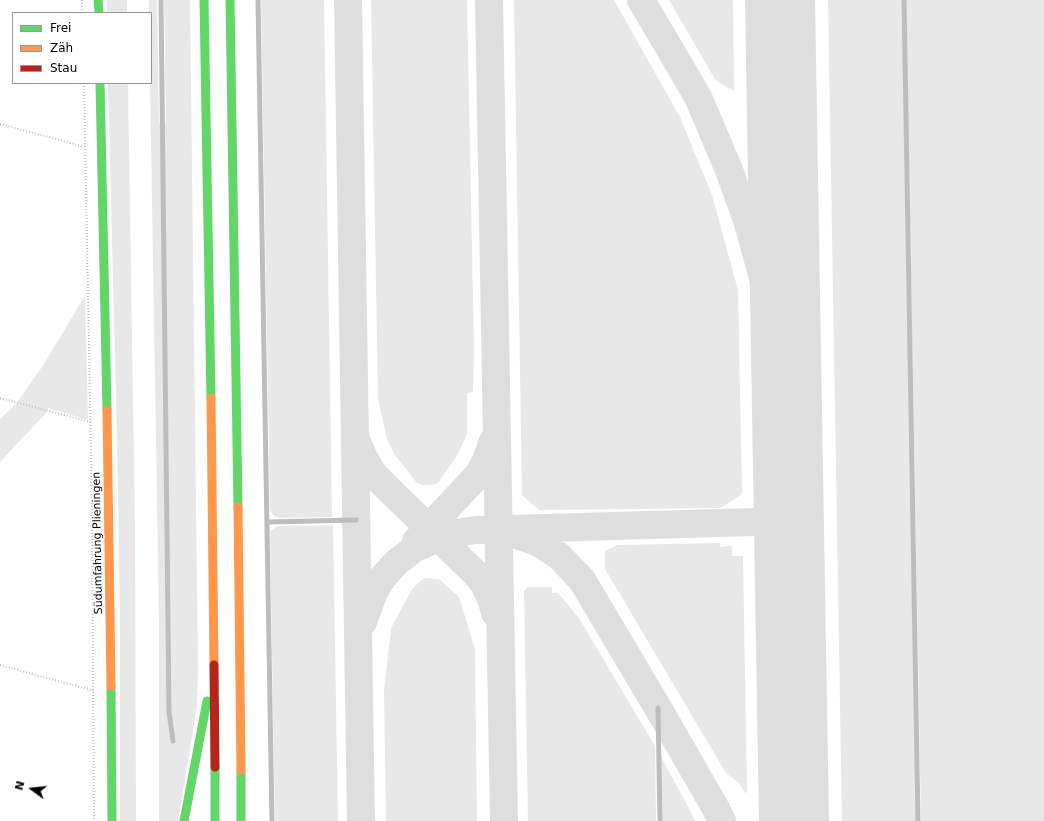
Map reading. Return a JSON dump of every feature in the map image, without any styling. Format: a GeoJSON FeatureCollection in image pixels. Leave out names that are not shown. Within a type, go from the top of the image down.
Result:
{"type":"FeatureCollection","features":[{"type":"Feature","properties":{"kind":"main road"},"geometry":{"type":"LineString","coordinates":[[98,0],[99,12]]}},
{"type":"Feature","properties":{"kind":"main road"},"geometry":{"type":"LineString","coordinates":[[204,0],[214,673],[214,821]]}},
{"type":"Feature","properties":{"kind":"main road"},"geometry":{"type":"LineString","coordinates":[[230,0],[237,405],[241,821]]}},
{"type":"Feature","properties":{"kind":"main road","name":"Südumfahrung Plieningen"},"geometry":{"type":"LineString","coordinates":[[100,84],[111,588],[112,821]]}},
{"type":"Feature","properties":{"kind":"main road"},"geometry":{"type":"LineString","coordinates":[[184,821],[200,731],[214,673]]}},
{"type":"Feature","properties":{"kind":"lane"},"geometry":{"type":"LineString","coordinates":[[160,0],[169,712],[173,742]]}},
{"type":"Feature","properties":{"kind":"lane"},"geometry":{"type":"LineString","coordinates":[[258,0],[272,821]]}},
{"type":"Feature","properties":{"kind":"lane"},"geometry":{"type":"LineString","coordinates":[[904,0],[918,821]]}},
{"type":"Feature","properties":{"kind":"lane"},"geometry":{"type":"LineString","coordinates":[[268,522],[356,520]]}},
{"type":"Feature","properties":{"kind":"lane"},"geometry":{"type":"LineString","coordinates":[[658,708],[660,821]]}},
{"type":"Feature","properties":{"kind":"path"},"geometry":{"type":"LineString","coordinates":[[82,0],[82,12]]}},
{"type":"Feature","properties":{"kind":"path"},"geometry":{"type":"LineString","coordinates":[[84,84],[91,422],[94,821]]}},
{"type":"Feature","properties":{"kind":"path"},"geometry":{"type":"LineString","coordinates":[[0,124],[85,147]]}},
{"type":"Feature","properties":{"kind":"path"},"geometry":{"type":"LineString","coordinates":[[0,398],[91,422]]}},
{"type":"Feature","properties":{"kind":"path"},"geometry":{"type":"LineString","coordinates":[[0,665],[94,691]]}},
{"type":"Feature","properties":{"kind":"shaded area"},"geometry":{"type":"Polygon","coordinates":[[[106,0],[127,0],[127,12],[107,12],[106,0]]]}},
{"type":"Feature","properties":{"kind":"shaded area"},"geometry":{"type":"Polygon","coordinates":[[[149,0],[157,0],[159,123],[166,123],[164,0],[190,0],[198,668],[197,706],[178,821],[159,821],[159,619],[150,84],[152,84],[152,12],[149,12],[149,0]]]}},
{"type":"Feature","properties":{"kind":"shaded area"},"geometry":{"type":"Polygon","coordinates":[[[261,0],[324,0],[332,517],[280,518],[274,516],[270,510],[261,0]]]}},
{"type":"Feature","properties":{"kind":"shaded area"},"geometry":{"type":"Polygon","coordinates":[[[371,0],[467,0],[474,350],[473,392],[467,393],[467,434],[458,454],[439,482],[432,485],[422,485],[417,483],[394,454],[387,439],[378,398],[371,0]]]}},
{"type":"Feature","properties":{"kind":"shaded area"},"geometry":{"type":"Polygon","coordinates":[[[514,0],[614,0],[680,117],[712,195],[738,290],[742,491],[741,495],[720,508],[539,510],[522,495],[514,0]]]}},
{"type":"Feature","properties":{"kind":"shaded area"},"geometry":{"type":"Polygon","coordinates":[[[669,0],[733,0],[734,91],[716,81],[669,0]]]}},
{"type":"Feature","properties":{"kind":"shaded area"},"geometry":{"type":"Polygon","coordinates":[[[828,0],[902,0],[916,821],[842,821],[828,0]]]}},
{"type":"Feature","properties":{"kind":"shaded area"},"geometry":{"type":"Polygon","coordinates":[[[906,0],[1044,0],[1044,821],[921,821],[906,0]]]}},
{"type":"Feature","properties":{"kind":"shaded area"},"geometry":{"type":"Polygon","coordinates":[[[108,84],[128,84],[135,528],[136,821],[120,821],[120,623],[108,84]]]}},
{"type":"Feature","properties":{"kind":"shaded area"},"geometry":{"type":"Polygon","coordinates":[[[85,296],[88,420],[48,408],[47,412],[0,462],[0,419],[16,404],[44,364],[85,296]]]}},
{"type":"Feature","properties":{"kind":"shaded area"},"geometry":{"type":"Polygon","coordinates":[[[333,525],[338,821],[275,821],[270,532],[277,526],[333,525]]]}},
{"type":"Feature","properties":{"kind":"shaded area"},"geometry":{"type":"Polygon","coordinates":[[[720,543],[720,547],[732,546],[732,556],[743,556],[747,792],[745,793],[739,783],[726,773],[605,569],[605,551],[617,545],[720,543]]]}},
{"type":"Feature","properties":{"kind":"shaded area"},"geometry":{"type":"Polygon","coordinates":[[[424,578],[439,579],[459,597],[475,649],[477,821],[386,821],[384,691],[391,628],[412,589],[424,578]]]}},
{"type":"Feature","properties":{"kind":"shaded area"},"geometry":{"type":"Polygon","coordinates":[[[528,587],[552,587],[552,593],[558,593],[579,618],[655,746],[656,821],[528,821],[524,591],[528,587]]]}},
{"type":"Feature","properties":{"kind":"shaded area"},"geometry":{"type":"Polygon","coordinates":[[[660,755],[691,812],[695,821],[661,821],[660,755]]]}},
{"type":"Feature","properties":{"kind":"taxiway"},"geometry":{"type":"LineString","coordinates":[[348,0],[361,821]]}},
{"type":"Feature","properties":{"kind":"taxiway"},"geometry":{"type":"LineString","coordinates":[[489,0],[504,821]]}},
{"type":"Feature","properties":{"kind":"taxiway"},"geometry":{"type":"LineString","coordinates":[[641,0],[698,97],[729,170],[748,223],[786,354]]}},
{"type":"Feature","properties":{"kind":"taxiway"},"geometry":{"type":"LineString","coordinates":[[416,541],[478,475],[485,463],[493,441]]}},
{"type":"Feature","properties":{"kind":"taxiway"},"geometry":{"type":"LineString","coordinates":[[357,442],[374,475],[476,574],[484,584],[492,601],[495,613]]}},
{"type":"Feature","properties":{"kind":"taxiway"},"geometry":{"type":"LineString","coordinates":[[363,622],[374,592],[383,577],[397,562],[415,548],[448,534],[476,530],[789,521]]}},
{"type":"Feature","properties":{"kind":"taxiway"},"geometry":{"type":"LineString","coordinates":[[512,533],[537,542],[559,556],[582,580],[658,708],[722,821]]}},
{"type":"Feature","properties":{"kind":"runway"},"geometry":{"type":"LineString","coordinates":[[780,0],[794,821]]}},
{"type":"Feature","properties":{"kind":"traffic: fast"},"geometry":{"type":"LineString","coordinates":[[98,0],[99,12]]}},
{"type":"Feature","properties":{"kind":"traffic: fast"},"geometry":{"type":"LineString","coordinates":[[204,0],[211,398]]}},
{"type":"Feature","properties":{"kind":"traffic: fast"},"geometry":{"type":"LineString","coordinates":[[230,0],[238,507]]}},
{"type":"Feature","properties":{"kind":"traffic: fast"},"geometry":{"type":"LineString","coordinates":[[100,84],[107,410]]}},
{"type":"Feature","properties":{"kind":"traffic: fast"},"geometry":{"type":"LineString","coordinates":[[111,686],[112,821]]}},
{"type":"Feature","properties":{"kind":"traffic: fast"},"geometry":{"type":"LineString","coordinates":[[184,821],[207,701]]}},
{"type":"Feature","properties":{"kind":"traffic: fast"},"geometry":{"type":"LineString","coordinates":[[215,767],[215,821]]}},
{"type":"Feature","properties":{"kind":"traffic: fast"},"geometry":{"type":"LineString","coordinates":[[241,770],[241,821]]}},
{"type":"Feature","properties":{"kind":"traffic: slow"},"geometry":{"type":"LineString","coordinates":[[211,398],[214,665]]}},
{"type":"Feature","properties":{"kind":"traffic: slow"},"geometry":{"type":"LineString","coordinates":[[107,410],[111,686]]}},
{"type":"Feature","properties":{"kind":"traffic: slow"},"geometry":{"type":"LineString","coordinates":[[238,507],[241,770]]}},
{"type":"Feature","properties":{"kind":"traffic: jam"},"geometry":{"type":"LineString","coordinates":[[214,665],[215,767]]}}]}
